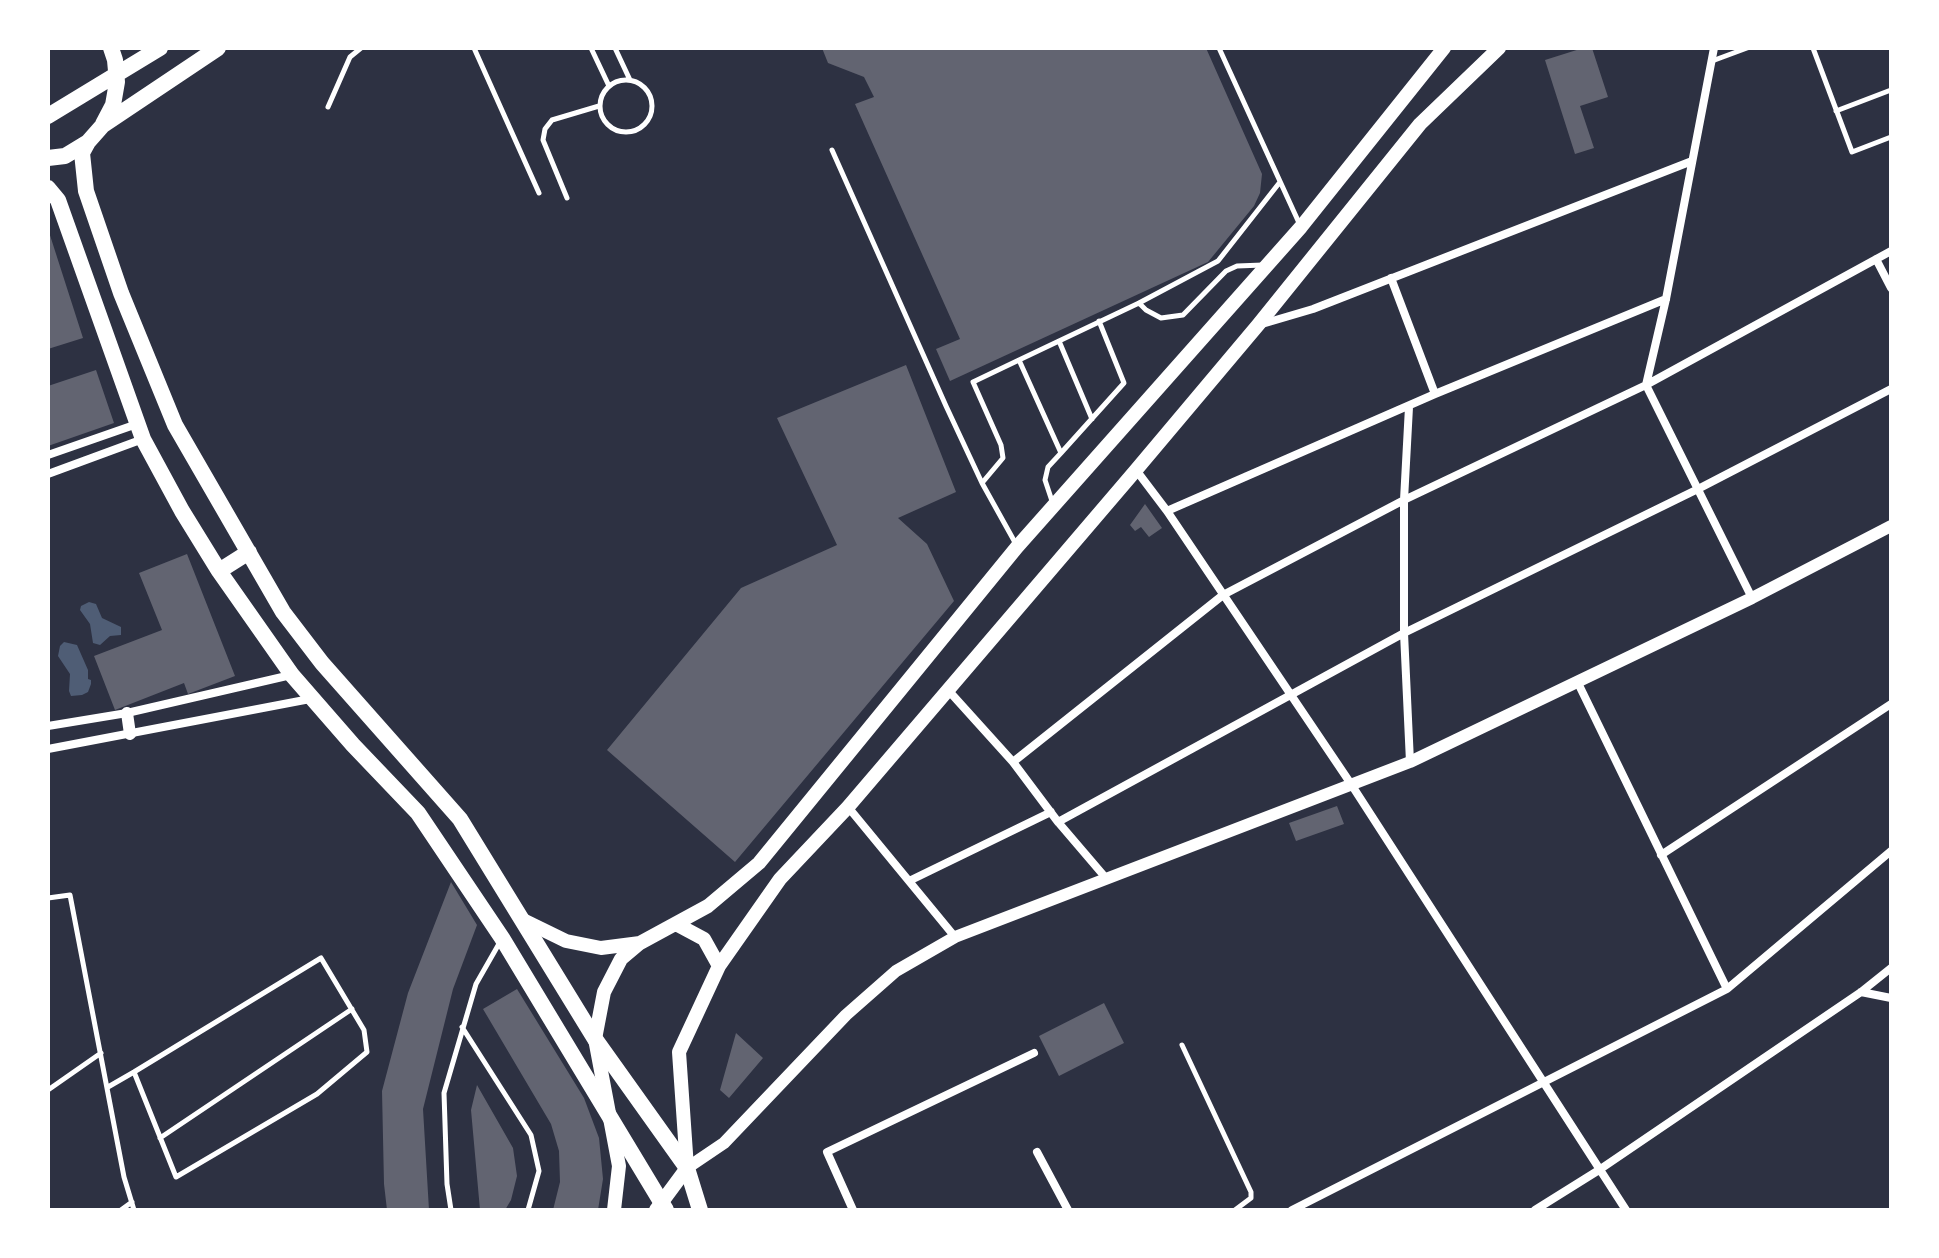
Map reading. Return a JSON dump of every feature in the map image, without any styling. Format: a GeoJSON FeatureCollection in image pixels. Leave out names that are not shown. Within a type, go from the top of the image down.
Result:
{"type":"FeatureCollection","features":[{"type":"Feature","properties":{"kind":"main road"},"geometry":{"type":"LineString","coordinates":[[103,125],[113,105],[117,82],[111,48]]}},
{"type":"Feature","properties":{"kind":"main road"},"geometry":{"type":"LineString","coordinates":[[48,116],[160,48]]}},
{"type":"Feature","properties":{"kind":"main road"},"geometry":{"type":"LineString","coordinates":[[218,48],[103,125],[82,153],[86,191],[121,293],[175,425],[283,612],[322,663],[460,819],[595,1039],[687,1168]]}},
{"type":"Feature","properties":{"kind":"main road"},"geometry":{"type":"LineString","coordinates":[[614,1210],[619,1166],[595,1039],[604,992],[621,959],[640,943],[708,906],[759,863],[1017,547],[1301,227],[1444,48]]}},
{"type":"Feature","properties":{"kind":"main road"},"geometry":{"type":"LineString","coordinates":[[700,1210],[687,1168],[679,1052],[719,966],[780,879],[848,807],[1136,470],[1420,124],[1499,48]]}},
{"type":"Feature","properties":{"kind":"main road"},"geometry":{"type":"LineString","coordinates":[[48,158],[65,156],[88,142]]}},
{"type":"Feature","properties":{"kind":"main road"},"geometry":{"type":"LineString","coordinates":[[48,188],[58,200],[140,431],[182,511],[219,571],[311,699],[418,813],[522,970],[610,1114],[661,1206],[687,1168]]}},
{"type":"Feature","properties":{"kind":"main road"},"geometry":{"type":"LineString","coordinates":[[219,571],[249,552]]}},
{"type":"Feature","properties":{"kind":"main road"},"geometry":{"type":"LineString","coordinates":[[523,920],[566,941],[601,948],[640,943]]}},
{"type":"Feature","properties":{"kind":"main road"},"geometry":{"type":"LineString","coordinates":[[676,924],[704,939],[719,966]]}},
{"type":"Feature","properties":{"kind":"main road"},"geometry":{"type":"LineString","coordinates":[[522,970],[544,956]]}},
{"type":"Feature","properties":{"kind":"street"},"geometry":{"type":"LineString","coordinates":[[1714,48],[1666,299],[1646,385],[1752,598]]}},
{"type":"Feature","properties":{"kind":"street"},"geometry":{"type":"LineString","coordinates":[[1258,325],[1313,309],[1692,161]]}},
{"type":"Feature","properties":{"kind":"street"},"geometry":{"type":"LineString","coordinates":[[1013,762],[1223,595],[1404,500],[1646,385],[1891,251]]}},
{"type":"Feature","properties":{"kind":"street"},"geometry":{"type":"LineString","coordinates":[[1876,259],[1891,288]]}},
{"type":"Feature","properties":{"kind":"street"},"geometry":{"type":"LineString","coordinates":[[1391,278],[1435,394]]}},
{"type":"Feature","properties":{"kind":"street"},"geometry":{"type":"LineString","coordinates":[[1167,511],[1435,394],[1666,299]]}},
{"type":"Feature","properties":{"kind":"street"},"geometry":{"type":"LineString","coordinates":[[1058,822],[1404,633],[1698,489],[1891,389]]}},
{"type":"Feature","properties":{"kind":"street"},"geometry":{"type":"LineString","coordinates":[[1409,407],[1404,500],[1404,633],[1410,762]]}},
{"type":"Feature","properties":{"kind":"street"},"geometry":{"type":"LineString","coordinates":[[48,455],[140,431]]}},
{"type":"Feature","properties":{"kind":"street"},"geometry":{"type":"LineString","coordinates":[[48,474],[140,431]]}},
{"type":"Feature","properties":{"kind":"street"},"geometry":{"type":"LineString","coordinates":[[1136,470],[1292,694],[1626,1210]]}},
{"type":"Feature","properties":{"kind":"street"},"geometry":{"type":"LineString","coordinates":[[687,1168],[724,1143],[846,1015],[896,971],[955,937],[1410,762],[1752,598],[1891,526]]}},
{"type":"Feature","properties":{"kind":"street"},"geometry":{"type":"LineString","coordinates":[[48,726],[127,713],[292,675]]}},
{"type":"Feature","properties":{"kind":"street"},"geometry":{"type":"LineString","coordinates":[[1578,683],[1727,989]]}},
{"type":"Feature","properties":{"kind":"street"},"geometry":{"type":"LineString","coordinates":[[948,690],[1013,762],[1105,877]]}},
{"type":"Feature","properties":{"kind":"street"},"geometry":{"type":"LineString","coordinates":[[48,749],[311,699]]}},
{"type":"Feature","properties":{"kind":"street"},"geometry":{"type":"LineString","coordinates":[[1661,855],[1891,704]]}},
{"type":"Feature","properties":{"kind":"street"},"geometry":{"type":"LineString","coordinates":[[127,713],[130,734]]}},
{"type":"Feature","properties":{"kind":"street"},"geometry":{"type":"LineString","coordinates":[[848,807],[955,937]]}},
{"type":"Feature","properties":{"kind":"street"},"geometry":{"type":"LineString","coordinates":[[909,881],[1051,812]]}},
{"type":"Feature","properties":{"kind":"street"},"geometry":{"type":"LineString","coordinates":[[1292,1210],[1727,989],[1891,851]]}},
{"type":"Feature","properties":{"kind":"street"},"geometry":{"type":"LineString","coordinates":[[1535,1210],[1861,992],[1891,968]]}},
{"type":"Feature","properties":{"kind":"street"},"geometry":{"type":"LineString","coordinates":[[1861,992],[1891,998]]}},
{"type":"Feature","properties":{"kind":"street"},"geometry":{"type":"LineString","coordinates":[[853,1210],[827,1152],[1034,1053]]}},
{"type":"Feature","properties":{"kind":"street"},"geometry":{"type":"LineString","coordinates":[[1037,1152],[1068,1210]]}},
{"type":"Feature","properties":{"kind":"lane"},"geometry":{"type":"LineString","coordinates":[[328,107],[350,57],[361,48]]}},
{"type":"Feature","properties":{"kind":"lane"},"geometry":{"type":"LineString","coordinates":[[474,48],[539,193]]}},
{"type":"Feature","properties":{"kind":"lane"},"geometry":{"type":"LineString","coordinates":[[591,48],[609,86]]}},
{"type":"Feature","properties":{"kind":"lane"},"geometry":{"type":"LineString","coordinates":[[615,48],[630,80]]}},
{"type":"Feature","properties":{"kind":"lane"},"geometry":{"type":"LineString","coordinates":[[1219,48],[1301,227]]}},
{"type":"Feature","properties":{"kind":"lane"},"geometry":{"type":"LineString","coordinates":[[1711,61],[1747,48]]}},
{"type":"Feature","properties":{"kind":"lane"},"geometry":{"type":"LineString","coordinates":[[1813,48],[1852,152],[1891,137]]}},
{"type":"Feature","properties":{"kind":"lane"},"geometry":{"type":"LineString","coordinates":[[630,80],[643,87],[651,99],[651,114],[643,126],[629,132],[615,130],[604,120],[599,106],[601,98],[615,82],[630,80]]}},
{"type":"Feature","properties":{"kind":"lane"},"geometry":{"type":"LineString","coordinates":[[1836,111],[1891,90]]}},
{"type":"Feature","properties":{"kind":"lane"},"geometry":{"type":"LineString","coordinates":[[567,198],[543,140],[545,129],[552,120],[599,106]]}},
{"type":"Feature","properties":{"kind":"lane"},"geometry":{"type":"LineString","coordinates":[[832,150],[982,483],[1017,547]]}},
{"type":"Feature","properties":{"kind":"lane"},"geometry":{"type":"LineString","coordinates":[[982,483],[1003,458],[1001,445],[973,382],[1139,303],[1218,261],[1280,182]]}},
{"type":"Feature","properties":{"kind":"lane"},"geometry":{"type":"LineString","coordinates":[[1139,303],[1161,318],[1183,315],[1226,271],[1237,266],[1268,264]]}},
{"type":"Feature","properties":{"kind":"lane"},"geometry":{"type":"LineString","coordinates":[[1054,506],[1045,480],[1048,467],[1124,383],[1099,321]]}},
{"type":"Feature","properties":{"kind":"lane"},"geometry":{"type":"LineString","coordinates":[[1059,341],[1092,419]]}},
{"type":"Feature","properties":{"kind":"lane"},"geometry":{"type":"LineString","coordinates":[[1019,360],[1061,453]]}},
{"type":"Feature","properties":{"kind":"lane"},"geometry":{"type":"LineString","coordinates":[[48,898],[70,895],[124,1177],[134,1210]]}},
{"type":"Feature","properties":{"kind":"lane"},"geometry":{"type":"LineString","coordinates":[[451,1210],[447,1184],[444,1093],[476,984],[502,938]]}},
{"type":"Feature","properties":{"kind":"lane"},"geometry":{"type":"LineString","coordinates":[[108,1087],[321,958],[364,1030],[367,1052],[317,1094],[176,1177],[134,1072]]}},
{"type":"Feature","properties":{"kind":"lane"},"geometry":{"type":"LineString","coordinates":[[160,1138],[352,1009]]}},
{"type":"Feature","properties":{"kind":"lane"},"geometry":{"type":"LineString","coordinates":[[462,1026],[531,1135],[539,1171],[528,1210]]}},
{"type":"Feature","properties":{"kind":"lane"},"geometry":{"type":"LineString","coordinates":[[1182,1045],[1251,1192],[1251,1198],[1235,1210]]}},
{"type":"Feature","properties":{"kind":"lane"},"geometry":{"type":"LineString","coordinates":[[48,1090],[101,1053]]}},
{"type":"Feature","properties":{"kind":"lane"},"geometry":{"type":"LineString","coordinates":[[121,1210],[132,1202]]}},
{"type":"Feature","properties":{"kind":"water"},"geometry":{"type":"Polygon","coordinates":[[[89,602],[96,604],[102,618],[121,627],[121,635],[110,636],[100,645],[93,643],[90,624],[80,610],[89,602]]]}},
{"type":"Feature","properties":{"kind":"water"},"geometry":{"type":"Polygon","coordinates":[[[64,642],[77,645],[88,670],[91,684],[88,692],[82,695],[71,696],[69,691],[70,674],[58,656],[64,642]]]}},
{"type":"Feature","properties":{"kind":"building"},"geometry":{"type":"Polygon","coordinates":[[[822,48],[1206,48],[1262,174],[1260,193],[1254,206],[1208,262],[950,381],[936,349],[960,339],[855,104],[874,97],[864,77],[828,63],[822,48]]]}},
{"type":"Feature","properties":{"kind":"building"},"geometry":{"type":"Polygon","coordinates":[[[1592,48],[1608,97],[1580,106],[1594,148],[1575,154],[1545,60],[1592,48]]]}},
{"type":"Feature","properties":{"kind":"building"},"geometry":{"type":"Polygon","coordinates":[[[48,229],[83,338],[48,349],[48,229]]]}},
{"type":"Feature","properties":{"kind":"building"},"geometry":{"type":"Polygon","coordinates":[[[906,365],[956,492],[898,518],[927,544],[954,601],[735,862],[607,750],[741,588],[837,545],[777,418],[906,365]]]}},
{"type":"Feature","properties":{"kind":"building"},"geometry":{"type":"Polygon","coordinates":[[[96,370],[114,423],[48,446],[48,386],[96,370]]]}},
{"type":"Feature","properties":{"kind":"building"},"geometry":{"type":"Polygon","coordinates":[[[1145,504],[1162,528],[1149,537],[1141,527],[1135,531],[1130,525],[1145,504]]]}},
{"type":"Feature","properties":{"kind":"building"},"geometry":{"type":"Polygon","coordinates":[[[187,554],[235,676],[188,694],[184,683],[115,710],[94,656],[162,630],[139,573],[187,554]]]}},
{"type":"Feature","properties":{"kind":"building"},"geometry":{"type":"Polygon","coordinates":[[[1337,806],[1344,824],[1296,841],[1289,823],[1337,806]]]}},
{"type":"Feature","properties":{"kind":"building"},"geometry":{"type":"Polygon","coordinates":[[[451,882],[477,925],[453,989],[423,1109],[429,1210],[387,1210],[382,1091],[408,993],[451,882]]]}},
{"type":"Feature","properties":{"kind":"building"},"geometry":{"type":"Polygon","coordinates":[[[517,989],[584,1098],[599,1138],[603,1179],[598,1210],[553,1210],[560,1182],[559,1151],[551,1124],[483,1009],[517,989]]]}},
{"type":"Feature","properties":{"kind":"building"},"geometry":{"type":"Polygon","coordinates":[[[1104,1003],[1124,1043],[1059,1076],[1039,1036],[1104,1003]]]}},
{"type":"Feature","properties":{"kind":"building"},"geometry":{"type":"Polygon","coordinates":[[[736,1033],[763,1058],[729,1098],[720,1090],[736,1033]]]}},
{"type":"Feature","properties":{"kind":"building"},"geometry":{"type":"Polygon","coordinates":[[[477,1085],[513,1148],[517,1176],[505,1210],[480,1210],[471,1110],[477,1085]]]}}]}
